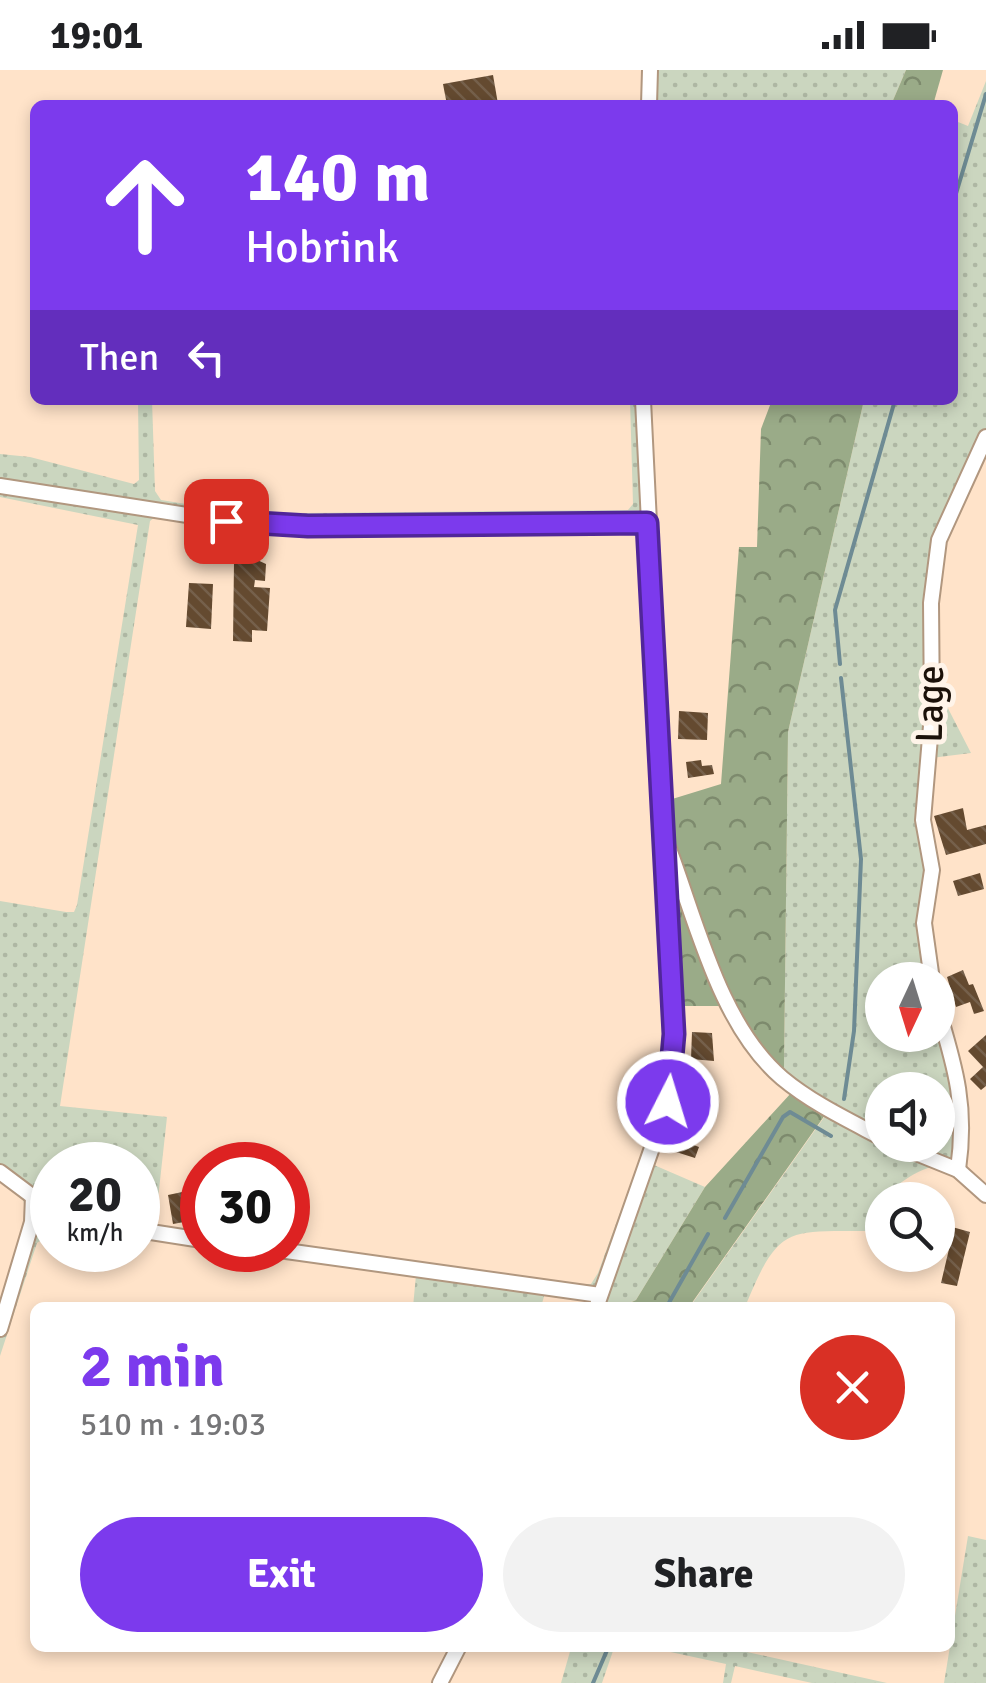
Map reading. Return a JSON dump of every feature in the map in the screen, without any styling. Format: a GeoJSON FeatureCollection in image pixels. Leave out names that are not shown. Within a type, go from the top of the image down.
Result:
{"type":"FeatureCollection","features":[{"type":"Feature","properties":{"kind":"street"},"geometry":{"type":"LineString","coordinates":[[649,100],[650,70]]}},
{"type":"Feature","properties":{"kind":"street"},"geometry":{"type":"LineString","coordinates":[[310,1255],[598,1301],[668,1102],[674,1034],[643,405]]}},
{"type":"Feature","properties":{"kind":"street","name":"Lage"},"geometry":{"type":"LineString","coordinates":[[929,962],[924,923],[932,870],[923,820],[932,714],[930,603],[938,540],[986,436]]}},
{"type":"Feature","properties":{"kind":"street"},"geometry":{"type":"LineString","coordinates":[[0,486],[242,522],[647,523]]}},
{"type":"Feature","properties":{"kind":"street"},"geometry":{"type":"LineString","coordinates":[[664,834],[714,968],[741,1026],[780,1076],[865,1129]]}},
{"type":"Feature","properties":{"kind":"street"},"geometry":{"type":"LineString","coordinates":[[950,1052],[965,1131],[958,1170]]}},
{"type":"Feature","properties":{"kind":"street"},"geometry":{"type":"LineString","coordinates":[[938,1162],[958,1170],[986,1195]]}},
{"type":"Feature","properties":{"kind":"street"},"geometry":{"type":"LineString","coordinates":[[0,1172],[30,1194]]}},
{"type":"Feature","properties":{"kind":"street"},"geometry":{"type":"LineString","coordinates":[[0,1329],[30,1229]]}},
{"type":"Feature","properties":{"kind":"street"},"geometry":{"type":"LineString","coordinates":[[440,1683],[456,1652]]}},
{"type":"Feature","properties":{"kind":"green space"},"geometry":{"type":"Polygon","coordinates":[[[646,70],[906,70],[893,100],[645,100],[646,70]]]}},
{"type":"Feature","properties":{"kind":"green space"},"geometry":{"type":"Polygon","coordinates":[[[906,70],[943,70],[934,100],[893,100],[906,70]]]}},
{"type":"Feature","properties":{"kind":"green space"},"geometry":{"type":"Polygon","coordinates":[[[986,81],[986,454],[946,542],[937,605],[936,685],[971,753],[931,758],[928,902],[934,962],[865,962],[865,1052],[953,1052],[967,1117],[963,1168],[940,1165],[902,1182],[865,1182],[865,1231],[820,1231],[789,1238],[767,1261],[747,1302],[693,1302],[825,1116],[777,1079],[784,1066],[788,732],[863,405],[958,405],[958,122],[968,126],[986,81]]]}},
{"type":"Feature","properties":{"kind":"green space"},"geometry":{"type":"Polygon","coordinates":[[[138,405],[152,405],[155,491],[161,500],[229,511],[306,513],[628,510],[633,504],[630,405],[650,405],[680,1048],[672,1105],[654,1165],[705,1187],[636,1300],[592,1302],[545,1293],[542,1302],[413,1302],[416,1275],[310,1261],[310,1250],[581,1284],[591,1284],[598,1273],[661,1101],[665,1015],[640,539],[625,530],[309,532],[156,516],[150,521],[60,1106],[167,1117],[160,1181],[160,1142],[30,1142],[30,1264],[0,1356],[0,1317],[27,1222],[23,1198],[0,1181],[0,901],[66,912],[74,912],[77,905],[138,525],[0,497],[0,454],[30,457],[134,484],[139,480],[138,405]]]}},
{"type":"Feature","properties":{"kind":"green space"},"geometry":{"type":"Polygon","coordinates":[[[770,405],[863,405],[788,732],[784,1067],[777,1079],[727,1006],[679,1006],[669,800],[721,784],[739,547],[757,547],[761,429],[770,405]]]}},
{"type":"Feature","properties":{"kind":"green space"},"geometry":{"type":"Polygon","coordinates":[[[792,1092],[825,1115],[693,1302],[632,1302],[705,1187],[792,1092]]]}},
{"type":"Feature","properties":{"kind":"green space"},"geometry":{"type":"Polygon","coordinates":[[[160,1228],[180,1237],[180,1244],[160,1242],[160,1228]]]}},
{"type":"Feature","properties":{"kind":"green space"},"geometry":{"type":"Polygon","coordinates":[[[968,1536],[986,1540],[986,1683],[944,1683],[949,1652],[955,1652],[955,1616],[968,1536]]]}},
{"type":"Feature","properties":{"kind":"green space"},"geometry":{"type":"Polygon","coordinates":[[[570,1652],[613,1652],[602,1683],[561,1683],[570,1652]]]}},
{"type":"Feature","properties":{"kind":"green space"},"geometry":{"type":"Polygon","coordinates":[[[670,1652],[747,1652],[887,1683],[812,1683],[735,1666],[731,1683],[723,1683],[726,1664],[670,1652]]]}},
{"type":"Feature","properties":{"kind":"building"},"geometry":{"type":"Polygon","coordinates":[[[493,75],[497,100],[446,100],[443,84],[493,75]]]}},
{"type":"Feature","properties":{"kind":"building"},"geometry":{"type":"Polygon","coordinates":[[[251,557],[266,564],[265,581],[255,580],[254,587],[270,588],[267,631],[252,630],[252,642],[233,641],[234,562],[251,563],[251,557]]]}},
{"type":"Feature","properties":{"kind":"building"},"geometry":{"type":"Polygon","coordinates":[[[189,583],[213,584],[211,629],[186,627],[189,583]]]}},
{"type":"Feature","properties":{"kind":"building"},"geometry":{"type":"Polygon","coordinates":[[[679,711],[708,713],[707,740],[678,739],[679,711]]]}},
{"type":"Feature","properties":{"kind":"building"},"geometry":{"type":"Polygon","coordinates":[[[701,760],[702,766],[712,765],[714,774],[688,778],[686,762],[701,760]]]}},
{"type":"Feature","properties":{"kind":"building"},"geometry":{"type":"Polygon","coordinates":[[[963,808],[967,830],[986,825],[986,844],[946,855],[934,816],[963,808]]]}},
{"type":"Feature","properties":{"kind":"building"},"geometry":{"type":"Polygon","coordinates":[[[980,873],[984,889],[958,896],[953,881],[980,873]]]}},
{"type":"Feature","properties":{"kind":"building"},"geometry":{"type":"Polygon","coordinates":[[[963,970],[984,1011],[974,1014],[970,1002],[956,1007],[955,974],[963,970]]]}},
{"type":"Feature","properties":{"kind":"building"},"geometry":{"type":"Polygon","coordinates":[[[692,1032],[712,1033],[714,1061],[691,1059],[692,1032]]]}},
{"type":"Feature","properties":{"kind":"building"},"geometry":{"type":"Polygon","coordinates":[[[986,1035],[986,1086],[981,1090],[970,1079],[983,1067],[968,1051],[986,1035]]]}},
{"type":"Feature","properties":{"kind":"building"},"geometry":{"type":"Polygon","coordinates":[[[682,1127],[695,1131],[691,1144],[699,1147],[695,1158],[673,1151],[682,1127]]]}},
{"type":"Feature","properties":{"kind":"building"},"geometry":{"type":"Polygon","coordinates":[[[180,1192],[180,1223],[173,1224],[168,1195],[180,1192]]]}},
{"type":"Feature","properties":{"kind":"building"},"geometry":{"type":"Polygon","coordinates":[[[955,1228],[970,1232],[957,1286],[941,1283],[944,1272],[955,1272],[955,1228]]]}},
{"type":"Feature","properties":{"kind":"waterway"},"geometry":{"type":"LineString","coordinates":[[958,187],[986,94]]}},
{"type":"Feature","properties":{"kind":"waterway"},"geometry":{"type":"LineString","coordinates":[[840,664],[835,610],[894,405]]}},
{"type":"Feature","properties":{"kind":"waterway"},"geometry":{"type":"LineString","coordinates":[[841,678],[861,859],[854,1031],[844,1099]]}},
{"type":"Feature","properties":{"kind":"waterway"},"geometry":{"type":"LineString","coordinates":[[725,1218],[783,1117],[790,1112],[831,1136]]}},
{"type":"Feature","properties":{"kind":"waterway"},"geometry":{"type":"LineString","coordinates":[[669,1302],[708,1234]]}},
{"type":"Feature","properties":{"kind":"waterway"},"geometry":{"type":"LineString","coordinates":[[593,1683],[606,1652]]}},
{"type":"Feature","properties":{"kind":"route"},"geometry":{"type":"LineString","coordinates":[[226,521],[308,526],[647,523],[674,1034],[668,1102]]}}]}
